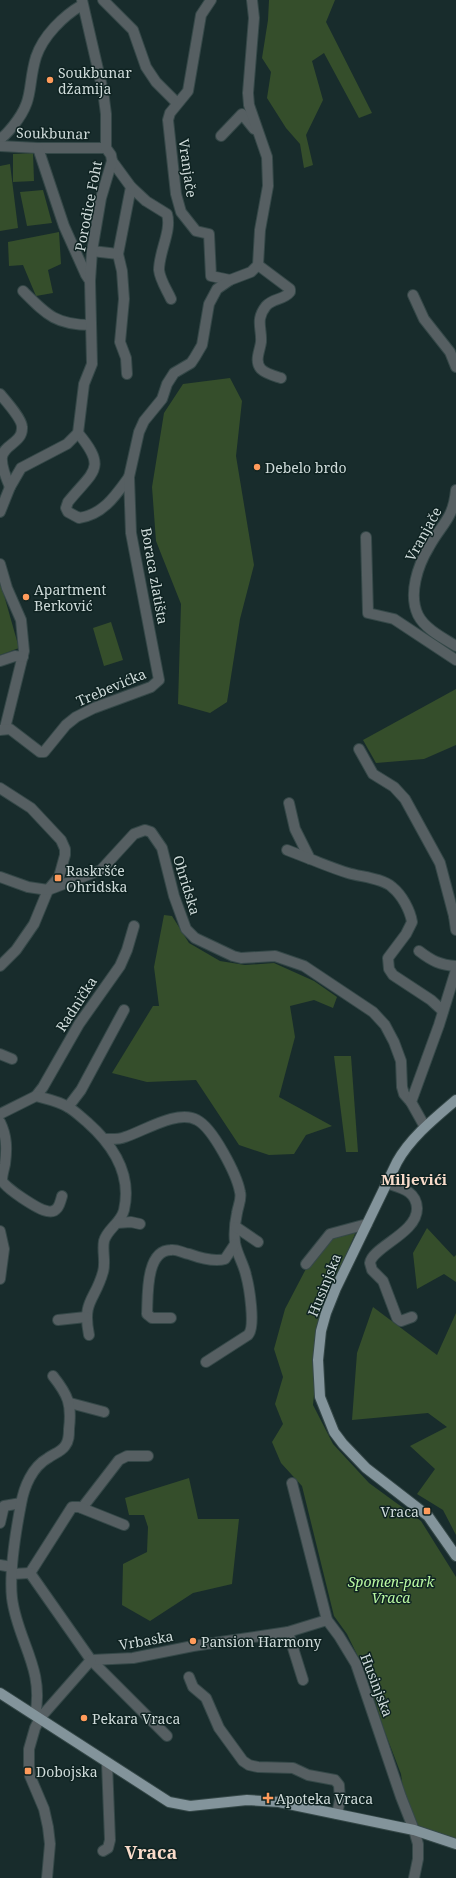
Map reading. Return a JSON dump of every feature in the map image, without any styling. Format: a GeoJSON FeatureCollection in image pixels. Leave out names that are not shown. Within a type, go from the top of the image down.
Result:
{"type":"FeatureCollection","features":[{"type":"Feature","properties":{"kind":"main road","name":"Husinjska"},"geometry":{"type":"LineString","coordinates":[[456,1100],[425,1127],[403,1152],[386,1183],[326,1313],[321,1331],[318,1360],[320,1397],[334,1432],[343,1444],[366,1468],[428,1516],[456,1556]]}},
{"type":"Feature","properties":{"kind":"main road"},"geometry":{"type":"LineString","coordinates":[[0,1693],[169,1802],[197,1806],[247,1800],[265,1800],[414,1830],[456,1844]]}},
{"type":"Feature","properties":{"kind":"street"},"geometry":{"type":"LineString","coordinates":[[103,0],[133,30],[146,67],[156,82],[177,103]]}},
{"type":"Feature","properties":{"kind":"street","name":"Vranjače"},"geometry":{"type":"LineString","coordinates":[[211,0],[201,15],[188,91],[170,113],[168,120],[176,194],[182,212],[196,231],[209,234],[211,276],[230,280]]}},
{"type":"Feature","properties":{"kind":"street"},"geometry":{"type":"LineString","coordinates":[[252,0],[254,18],[248,93],[249,105],[267,157],[268,186],[260,230],[258,265],[290,289],[288,296],[269,303],[265,307],[259,323],[261,339],[258,362],[261,369],[281,378]]}},
{"type":"Feature","properties":{"kind":"street"},"geometry":{"type":"LineString","coordinates":[[0,139],[17,120],[27,104],[36,57],[44,42],[66,15],[82,3]]}},
{"type":"Feature","properties":{"kind":"street","name":"Porodice Foht"},"geometry":{"type":"LineString","coordinates":[[78,433],[80,427],[83,388],[92,364],[90,281],[92,251],[101,198],[112,161],[111,154],[106,148],[106,114],[103,92],[82,3]]}},
{"type":"Feature","properties":{"kind":"street"},"geometry":{"type":"LineString","coordinates":[[221,136],[242,114],[275,158]]}},
{"type":"Feature","properties":{"kind":"street","name":"Soukbunar"},"geometry":{"type":"LineString","coordinates":[[0,146],[38,148],[106,148]]}},
{"type":"Feature","properties":{"kind":"street"},"geometry":{"type":"LineString","coordinates":[[38,148],[64,226],[90,281]]}},
{"type":"Feature","properties":{"kind":"street"},"geometry":{"type":"LineString","coordinates":[[112,161],[131,186],[146,201],[167,214],[168,224],[160,256],[159,271],[171,298]]}},
{"type":"Feature","properties":{"kind":"street"},"geometry":{"type":"LineString","coordinates":[[127,374],[126,358],[120,342],[124,299],[122,271],[118,254],[131,186]]}},
{"type":"Feature","properties":{"kind":"street"},"geometry":{"type":"LineString","coordinates":[[168,224],[186,218]]}},
{"type":"Feature","properties":{"kind":"street"},"geometry":{"type":"LineString","coordinates":[[92,251],[118,254]]}},
{"type":"Feature","properties":{"kind":"street","name":"Boraca zlatišta"},"geometry":{"type":"LineString","coordinates":[[159,680],[131,533],[128,477],[139,432],[144,421],[162,399],[167,384],[174,373],[190,363],[196,357],[202,345],[208,304],[217,289],[230,280],[250,272],[258,265]]}},
{"type":"Feature","properties":{"kind":"street"},"geometry":{"type":"LineString","coordinates":[[23,290],[40,308],[56,320],[72,325],[91,325]]}},
{"type":"Feature","properties":{"kind":"street"},"geometry":{"type":"LineString","coordinates":[[413,295],[424,319],[450,352],[456,367]]}},
{"type":"Feature","properties":{"kind":"street"},"geometry":{"type":"LineString","coordinates":[[0,394],[20,421],[22,427],[17,441],[6,449],[2,458],[10,487]]}},
{"type":"Feature","properties":{"kind":"street"},"geometry":{"type":"LineString","coordinates":[[0,512],[10,487],[20,468],[67,444],[78,433]]}},
{"type":"Feature","properties":{"kind":"street","name":"Boraca zlatišta"},"geometry":{"type":"LineString","coordinates":[[78,433],[92,450],[96,465],[93,473],[68,502],[66,508],[68,512],[79,518],[96,514],[113,498],[128,477]]}},
{"type":"Feature","properties":{"kind":"street","name":"Vranjače"},"geometry":{"type":"LineString","coordinates":[[456,490],[452,513],[421,560],[415,582],[415,602],[418,615],[429,628],[456,646]]}},
{"type":"Feature","properties":{"kind":"street"},"geometry":{"type":"LineString","coordinates":[[366,537],[368,613],[394,619],[456,660]]}},
{"type":"Feature","properties":{"kind":"street"},"geometry":{"type":"LineString","coordinates":[[0,564],[7,588],[21,620],[24,651],[2,729]]}},
{"type":"Feature","properties":{"kind":"street"},"geometry":{"type":"LineString","coordinates":[[0,661],[16,656],[23,658]]}},
{"type":"Feature","properties":{"kind":"street","name":"Trebevićka"},"geometry":{"type":"LineString","coordinates":[[2,729],[10,729],[40,752],[44,752],[66,725],[76,717],[94,708],[151,687],[159,680]]}},
{"type":"Feature","properties":{"kind":"street"},"geometry":{"type":"LineString","coordinates":[[359,749],[372,774],[394,787],[405,799],[440,863],[454,916],[456,930]]}},
{"type":"Feature","properties":{"kind":"street"},"geometry":{"type":"LineString","coordinates":[[0,788],[31,808],[64,845],[65,855],[59,877],[48,890],[34,924],[16,950],[0,966]]}},
{"type":"Feature","properties":{"kind":"street"},"geometry":{"type":"LineString","coordinates":[[289,803],[295,829],[310,859]]}},
{"type":"Feature","properties":{"kind":"street","name":"Ohridska"},"geometry":{"type":"LineString","coordinates":[[48,890],[101,870],[134,834],[145,830],[151,832],[162,848],[174,896],[186,929],[195,938],[232,956],[241,958],[276,956],[304,966],[373,1012],[385,1025],[394,1042],[401,1061],[404,1094],[425,1127]]}},
{"type":"Feature","properties":{"kind":"street"},"geometry":{"type":"LineString","coordinates":[[288,850],[310,859],[392,886],[406,905],[412,922],[406,934],[388,958],[388,969],[393,975],[431,1000],[443,1011]]}},
{"type":"Feature","properties":{"kind":"street"},"geometry":{"type":"LineString","coordinates":[[0,877],[28,887],[48,890]]}},
{"type":"Feature","properties":{"kind":"street"},"geometry":{"type":"LineString","coordinates":[[454,916],[456,906]]}},
{"type":"Feature","properties":{"kind":"street","name":"Radnička"},"geometry":{"type":"LineString","coordinates":[[36,1096],[43,1087],[78,1024],[120,966],[127,950],[134,926]]}},
{"type":"Feature","properties":{"kind":"street"},"geometry":{"type":"LineString","coordinates":[[419,951],[432,962],[442,965],[456,966]]}},
{"type":"Feature","properties":{"kind":"street"},"geometry":{"type":"LineString","coordinates":[[410,1102],[443,1011],[456,970]]}},
{"type":"Feature","properties":{"kind":"street"},"geometry":{"type":"LineString","coordinates":[[68,1107],[81,1090],[124,1010]]}},
{"type":"Feature","properties":{"kind":"street"},"geometry":{"type":"LineString","coordinates":[[0,1054],[12,1059]]}},
{"type":"Feature","properties":{"kind":"street"},"geometry":{"type":"LineString","coordinates":[[0,1114],[36,1096],[68,1107],[104,1139],[120,1165],[126,1193],[123,1213],[118,1223],[105,1240],[103,1271],[87,1308],[86,1317],[89,1335]]}},
{"type":"Feature","properties":{"kind":"street"},"geometry":{"type":"LineString","coordinates":[[104,1139],[125,1138],[142,1129],[180,1117],[196,1119],[205,1126],[219,1146],[240,1192],[235,1244],[246,1276],[251,1305],[251,1330],[248,1335],[206,1362]]}},
{"type":"Feature","properties":{"kind":"street"},"geometry":{"type":"LineString","coordinates":[[0,1122],[6,1139],[2,1179],[3,1183],[20,1196],[47,1211],[53,1212],[62,1196]]}},
{"type":"Feature","properties":{"kind":"street"},"geometry":{"type":"LineString","coordinates":[[386,1183],[411,1193],[416,1198],[417,1210],[408,1227],[373,1256],[370,1263],[372,1270],[384,1281],[397,1318],[401,1321],[412,1318]]}},
{"type":"Feature","properties":{"kind":"street"},"geometry":{"type":"LineString","coordinates":[[118,1223],[131,1222],[140,1224]]}},
{"type":"Feature","properties":{"kind":"street"},"geometry":{"type":"LineString","coordinates":[[306,1264],[323,1240],[330,1234],[367,1224]]}},
{"type":"Feature","properties":{"kind":"street"},"geometry":{"type":"LineString","coordinates":[[236,1227],[258,1242]]}},
{"type":"Feature","properties":{"kind":"street"},"geometry":{"type":"LineString","coordinates":[[0,1232],[4,1249],[0,1279]]}},
{"type":"Feature","properties":{"kind":"street"},"geometry":{"type":"LineString","coordinates":[[171,1318],[152,1318],[147,1314],[149,1276],[155,1260],[164,1252],[170,1250],[206,1259],[221,1260],[228,1256],[235,1244]]}},
{"type":"Feature","properties":{"kind":"street"},"geometry":{"type":"LineString","coordinates":[[58,1320],[86,1317]]}},
{"type":"Feature","properties":{"kind":"street"},"geometry":{"type":"LineString","coordinates":[[47,1878],[50,1844],[48,1827],[44,1809],[30,1776],[29,1767],[29,1749],[38,1717],[39,1699],[35,1671],[12,1599],[12,1571],[21,1503],[30,1477],[46,1458],[65,1447],[69,1436],[70,1403],[64,1390],[53,1376]]}},
{"type":"Feature","properties":{"kind":"street"},"geometry":{"type":"LineString","coordinates":[[70,1403],[104,1412]]}},
{"type":"Feature","properties":{"kind":"street"},"geometry":{"type":"LineString","coordinates":[[82,1508],[118,1460],[127,1456],[148,1456]]}},
{"type":"Feature","properties":{"kind":"street","name":"Husinjska"},"geometry":{"type":"LineString","coordinates":[[292,1483],[327,1620],[339,1636],[356,1664],[401,1797],[414,1830],[418,1844],[418,1859],[414,1878]]}},
{"type":"Feature","properties":{"kind":"street"},"geometry":{"type":"LineString","coordinates":[[0,1523],[5,1504],[21,1503]]}},
{"type":"Feature","properties":{"kind":"street"},"geometry":{"type":"LineString","coordinates":[[30,1573],[71,1508],[82,1508],[124,1525]]}},
{"type":"Feature","properties":{"kind":"street"},"geometry":{"type":"LineString","coordinates":[[0,1565],[12,1571],[30,1573],[91,1660],[167,1736]]}},
{"type":"Feature","properties":{"kind":"street","name":"Vrbaska"},"geometry":{"type":"LineString","coordinates":[[91,1660],[134,1658],[193,1646],[288,1632],[327,1620]]}},
{"type":"Feature","properties":{"kind":"street"},"geometry":{"type":"LineString","coordinates":[[288,1632],[303,1680]]}},
{"type":"Feature","properties":{"kind":"street"},"geometry":{"type":"LineString","coordinates":[[38,1717],[91,1660]]}},
{"type":"Feature","properties":{"kind":"street"},"geometry":{"type":"LineString","coordinates":[[189,1677],[193,1687],[206,1698],[219,1728],[243,1761],[249,1765],[258,1767],[293,1768],[308,1775],[335,1780],[339,1785],[340,1800],[338,1814]]}},
{"type":"Feature","properties":{"kind":"street"},"geometry":{"type":"LineString","coordinates":[[103,1852],[108,1848],[110,1840],[107,1763]]}},
{"type":"Feature","properties":{"kind":"green space"},"geometry":{"type":"Polygon","coordinates":[[[269,0],[335,0],[326,22],[372,113],[359,118],[324,53],[312,61],[323,100],[306,135],[313,165],[304,168],[300,144],[286,128],[267,98],[271,72],[262,58],[268,20],[269,0]]]}},
{"type":"Feature","properties":{"kind":"green space"},"geometry":{"type":"Polygon","coordinates":[[[33,153],[34,181],[13,182],[13,154],[33,153]]]}},
{"type":"Feature","properties":{"kind":"green space"},"geometry":{"type":"Polygon","coordinates":[[[10,164],[18,228],[0,231],[0,166],[10,164]]]}},
{"type":"Feature","properties":{"kind":"green space"},"geometry":{"type":"Polygon","coordinates":[[[43,190],[52,223],[27,226],[20,192],[43,190]]]}},
{"type":"Feature","properties":{"kind":"green space"},"geometry":{"type":"Polygon","coordinates":[[[59,232],[61,264],[48,270],[53,293],[36,296],[23,265],[9,266],[8,242],[59,232]]]}},
{"type":"Feature","properties":{"kind":"green space"},"geometry":{"type":"Polygon","coordinates":[[[230,378],[242,401],[236,456],[254,565],[240,619],[227,702],[210,713],[178,704],[181,604],[156,541],[152,487],[164,413],[183,384],[230,378]]]}},
{"type":"Feature","properties":{"kind":"green space"},"geometry":{"type":"Polygon","coordinates":[[[0,581],[19,648],[0,655],[0,581]]]}},
{"type":"Feature","properties":{"kind":"green space"},"geometry":{"type":"Polygon","coordinates":[[[111,622],[123,660],[104,666],[93,628],[111,622]]]}},
{"type":"Feature","properties":{"kind":"green space"},"geometry":{"type":"Polygon","coordinates":[[[456,689],[456,745],[424,759],[376,763],[363,740],[456,689]]]}},
{"type":"Feature","properties":{"kind":"green space"},"geometry":{"type":"Polygon","coordinates":[[[164,915],[172,916],[189,943],[220,961],[245,965],[274,963],[314,981],[337,997],[333,1008],[314,1000],[290,1006],[295,1037],[279,1097],[332,1126],[306,1135],[294,1154],[269,1155],[239,1145],[196,1080],[147,1082],[112,1073],[153,1006],[159,1006],[154,967],[164,915]]]}},
{"type":"Feature","properties":{"kind":"green space"},"geometry":{"type":"Polygon","coordinates":[[[334,1056],[351,1056],[358,1152],[346,1152],[334,1056]]]}},
{"type":"Feature","properties":{"kind":"green space"},"geometry":{"type":"Polygon","coordinates":[[[427,1228],[454,1257],[456,1255],[456,1282],[444,1274],[417,1289],[413,1253],[427,1228]]]}},
{"type":"Feature","properties":{"kind":"green space","name":"Spomen-park Vraca"},"geometry":{"type":"Polygon","coordinates":[[[357,1229],[322,1313],[313,1405],[333,1444],[369,1483],[421,1521],[456,1577],[456,1843],[409,1832],[401,1774],[383,1727],[368,1677],[347,1634],[334,1616],[302,1486],[281,1463],[272,1442],[283,1424],[275,1404],[283,1377],[274,1349],[285,1309],[309,1263],[328,1238],[357,1229]]]}},
{"type":"Feature","properties":{"kind":"green space"},"geometry":{"type":"Polygon","coordinates":[[[373,1307],[437,1355],[456,1313],[456,1535],[443,1510],[417,1494],[435,1469],[410,1446],[447,1427],[428,1413],[352,1420],[357,1353],[373,1307]]]}},
{"type":"Feature","properties":{"kind":"green space"},"geometry":{"type":"Polygon","coordinates":[[[189,1478],[198,1519],[239,1519],[232,1584],[193,1593],[150,1621],[122,1605],[123,1564],[147,1552],[148,1527],[144,1515],[129,1515],[125,1498],[189,1478]]]}},
{"type":"Feature","properties":{"kind":"place","name":"Soukbunar džamija"},"geometry":{"type":"Point","coordinates":[50,80]}},
{"type":"Feature","properties":{"kind":"place","name":"Debelo brdo"},"geometry":{"type":"Point","coordinates":[257,467]}},
{"type":"Feature","properties":{"kind":"place","name":"Apartment Berković"},"geometry":{"type":"Point","coordinates":[26,597]}},
{"type":"Feature","properties":{"kind":"place","name":"Raskršće Ohridska"},"geometry":{"type":"Point","coordinates":[58,878]}},
{"type":"Feature","properties":{"kind":"place","name":"Vraca"},"geometry":{"type":"Point","coordinates":[427,1511]}},
{"type":"Feature","properties":{"kind":"place","name":"Pansion Harmony"},"geometry":{"type":"Point","coordinates":[193,1641]}},
{"type":"Feature","properties":{"kind":"place","name":"Pekara Vraca"},"geometry":{"type":"Point","coordinates":[84,1718]}},
{"type":"Feature","properties":{"kind":"place","name":"Dobojska"},"geometry":{"type":"Point","coordinates":[28,1771]}},
{"type":"Feature","properties":{"kind":"place","name":"Apoteka Vraca"},"geometry":{"type":"Point","coordinates":[268,1798]}},
{"type":"Feature","properties":{"kind":"district","name":"Miljevići"},"geometry":{"type":"Point","coordinates":[414,1179]}},
{"type":"Feature","properties":{"kind":"district","name":"Vraca"},"geometry":{"type":"Point","coordinates":[151,1852]}}]}
